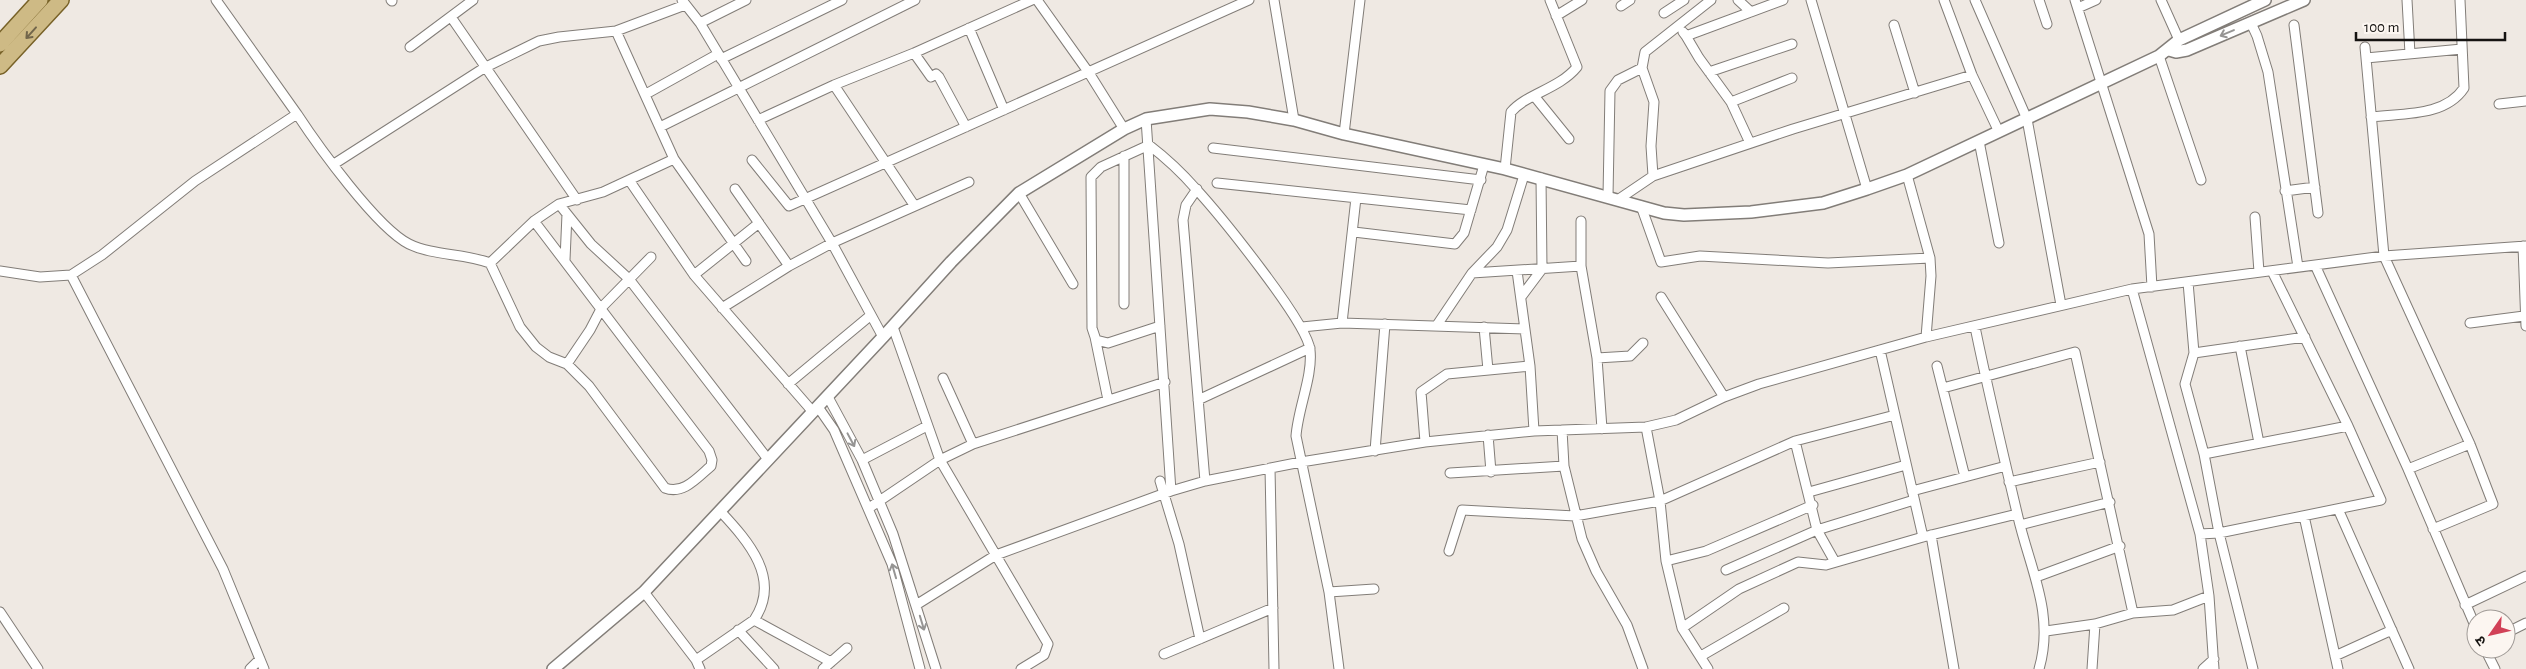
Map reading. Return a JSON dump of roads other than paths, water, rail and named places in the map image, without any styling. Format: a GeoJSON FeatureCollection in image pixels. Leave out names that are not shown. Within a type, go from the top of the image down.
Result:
{"type":"FeatureCollection","features":[{"type":"Feature","properties":{"kind":"main road"},"geometry":{"type":"LineString","coordinates":[[0,44],[40,0]]}},
{"type":"Feature","properties":{"kind":"main road"},"geometry":{"type":"LineString","coordinates":[[0,66],[61,0]]}},
{"type":"Feature","properties":{"kind":"street"},"geometry":{"type":"LineString","coordinates":[[216,0],[334,164],[387,229],[407,243],[425,250],[473,257],[490,263],[520,326],[536,346],[548,357],[567,364],[589,386],[664,488],[673,491],[681,490],[711,466],[709,451],[602,307],[534,221]]}},
{"type":"Feature","properties":{"kind":"street"},"geometry":{"type":"LineString","coordinates":[[410,47],[472,0]]}},
{"type":"Feature","properties":{"kind":"street"},"geometry":{"type":"LineString","coordinates":[[700,23],[746,0]]}},
{"type":"Feature","properties":{"kind":"street"},"geometry":{"type":"LineString","coordinates":[[646,94],[720,56],[842,0]]}},
{"type":"Feature","properties":{"kind":"street"},"geometry":{"type":"LineString","coordinates":[[660,127],[915,0]]}},
{"type":"Feature","properties":{"kind":"street"},"geometry":{"type":"LineString","coordinates":[[758,120],[834,85],[914,53],[1032,0]]}},
{"type":"Feature","properties":{"kind":"street"},"geometry":{"type":"LineString","coordinates":[[1037,0],[1089,73],[1124,129]]}},
{"type":"Feature","properties":{"kind":"street"},"geometry":{"type":"LineString","coordinates":[[752,160],[789,206],[1249,0]]}},
{"type":"Feature","properties":{"kind":"street"},"geometry":{"type":"LineString","coordinates":[[1274,0],[1294,120]]}},
{"type":"Feature","properties":{"kind":"street"},"geometry":{"type":"LineString","coordinates":[[1344,134],[1360,0]]}},
{"type":"Feature","properties":{"kind":"street"},"geometry":{"type":"LineString","coordinates":[[1354,232],[1455,244],[1464,233],[1481,180],[1495,167],[1511,112],[1521,104],[1561,82],[1577,67],[1550,0]]}},
{"type":"Feature","properties":{"kind":"street"},"geometry":{"type":"LineString","coordinates":[[1556,16],[1582,0]]}},
{"type":"Feature","properties":{"kind":"street"},"geometry":{"type":"LineString","coordinates":[[1621,6],[1630,0]]}},
{"type":"Feature","properties":{"kind":"street"},"geometry":{"type":"LineString","coordinates":[[1664,13],[1684,0]]}},
{"type":"Feature","properties":{"kind":"street"},"geometry":{"type":"LineString","coordinates":[[1653,176],[1651,146],[1654,102],[1642,68],[1645,52],[1711,0]]}},
{"type":"Feature","properties":{"kind":"street"},"geometry":{"type":"LineString","coordinates":[[1738,0],[1751,12]]}},
{"type":"Feature","properties":{"kind":"street"},"geometry":{"type":"LineString","coordinates":[[1686,36],[1783,0]]}},
{"type":"Feature","properties":{"kind":"street"},"geometry":{"type":"LineString","coordinates":[[1811,0],[1868,189]]}},
{"type":"Feature","properties":{"kind":"street"},"geometry":{"type":"LineString","coordinates":[[1944,0],[1972,75],[1999,132]]}},
{"type":"Feature","properties":{"kind":"street"},"geometry":{"type":"LineString","coordinates":[[1976,0],[2027,119],[2062,305]]}},
{"type":"Feature","properties":{"kind":"street"},"geometry":{"type":"LineString","coordinates":[[2039,0],[2047,24]]}},
{"type":"Feature","properties":{"kind":"street"},"geometry":{"type":"LineString","coordinates":[[2096,0],[2077,4],[2103,82],[2149,234],[2152,287]]}},
{"type":"Feature","properties":{"kind":"street"},"geometry":{"type":"LineString","coordinates":[[2161,0],[2179,40]]}},
{"type":"Feature","properties":{"kind":"street"},"geometry":{"type":"LineString","coordinates":[[553,669],[644,592],[721,512],[767,458],[884,338],[951,262],[1019,193],[1124,129],[1146,119],[1210,109],[1248,112],[1294,120],[1344,134],[1541,178],[1664,213],[1684,215],[1752,212],[1823,203],[1907,175],[2164,53],[2179,40],[2265,0]]}},
{"type":"Feature","properties":{"kind":"street"},"geometry":{"type":"LineString","coordinates":[[2164,53],[2187,50],[2304,0]]}},
{"type":"Feature","properties":{"kind":"street"},"geometry":{"type":"LineString","coordinates":[[2407,0],[2410,54]]}},
{"type":"Feature","properties":{"kind":"street"},"geometry":{"type":"LineString","coordinates":[[2371,117],[2435,110],[2453,102],[2464,88],[2460,0]]}},
{"type":"Feature","properties":{"kind":"street"},"geometry":{"type":"LineString","coordinates":[[334,164],[484,68],[539,41],[616,31],[684,2],[700,23],[832,243],[884,338]]}},
{"type":"Feature","properties":{"kind":"street"},"geometry":{"type":"LineString","coordinates":[[450,17],[484,68],[581,199]]}},
{"type":"Feature","properties":{"kind":"street"},"geometry":{"type":"LineString","coordinates":[[2251,22],[2268,75],[2298,267]]}},
{"type":"Feature","properties":{"kind":"street"},"geometry":{"type":"LineString","coordinates":[[1894,25],[1915,93]]}},
{"type":"Feature","properties":{"kind":"street"},"geometry":{"type":"LineString","coordinates":[[2294,25],[2318,213]]}},
{"type":"Feature","properties":{"kind":"street"},"geometry":{"type":"LineString","coordinates":[[1679,26],[1730,102],[1750,143]]}},
{"type":"Feature","properties":{"kind":"street"},"geometry":{"type":"LineString","coordinates":[[969,28],[1004,110]]}},
{"type":"Feature","properties":{"kind":"street"},"geometry":{"type":"LineString","coordinates":[[616,31],[674,159],[746,261]]}},
{"type":"Feature","properties":{"kind":"street"},"geometry":{"type":"LineString","coordinates":[[1709,72],[1792,44]]}},
{"type":"Feature","properties":{"kind":"street"},"geometry":{"type":"LineString","coordinates":[[2365,47],[2384,256],[2470,444],[2492,504],[2433,529]]}},
{"type":"Feature","properties":{"kind":"street"},"geometry":{"type":"LineString","coordinates":[[2366,58],[2462,49]]}},
{"type":"Feature","properties":{"kind":"street"},"geometry":{"type":"LineString","coordinates":[[914,53],[930,77],[936,74],[939,77],[966,127]]}},
{"type":"Feature","properties":{"kind":"street"},"geometry":{"type":"LineString","coordinates":[[2164,53],[2201,180]]}},
{"type":"Feature","properties":{"kind":"street"},"geometry":{"type":"LineString","coordinates":[[1614,198],[1610,91],[1618,80],[1642,68]]}},
{"type":"Feature","properties":{"kind":"street"},"geometry":{"type":"LineString","coordinates":[[1614,198],[1653,176],[1750,143],[1972,75]]}},
{"type":"Feature","properties":{"kind":"street"},"geometry":{"type":"LineString","coordinates":[[1730,102],[1792,78]]}},
{"type":"Feature","properties":{"kind":"street"},"geometry":{"type":"LineString","coordinates":[[834,85],[914,205]]}},
{"type":"Feature","properties":{"kind":"street"},"geometry":{"type":"LineString","coordinates":[[1535,97],[1568,138]]}},
{"type":"Feature","properties":{"kind":"street"},"geometry":{"type":"LineString","coordinates":[[2499,104],[2526,101]]}},
{"type":"Feature","properties":{"kind":"street"},"geometry":{"type":"LineString","coordinates":[[0,271],[40,277],[71,275],[102,255],[195,181],[297,114]]}},
{"type":"Feature","properties":{"kind":"street"},"geometry":{"type":"LineString","coordinates":[[1146,119],[1165,382],[1168,492],[1200,639]]}},
{"type":"Feature","properties":{"kind":"street"},"geometry":{"type":"LineString","coordinates":[[1979,140],[1999,242]]}},
{"type":"Feature","properties":{"kind":"street"},"geometry":{"type":"LineString","coordinates":[[1108,400],[1092,328],[1090,270],[1091,177],[1101,167],[1149,145]]}},
{"type":"Feature","properties":{"kind":"street"},"geometry":{"type":"LineString","coordinates":[[1149,145],[1197,189],[1284,301],[1302,327],[1310,348],[1310,364],[1297,415],[1296,436],[1329,592],[1339,669]]}},
{"type":"Feature","properties":{"kind":"street"},"geometry":{"type":"LineString","coordinates":[[1213,148],[1481,180]]}},
{"type":"Feature","properties":{"kind":"street"},"geometry":{"type":"LineString","coordinates":[[1124,156],[1124,304]]}},
{"type":"Feature","properties":{"kind":"street"},"geometry":{"type":"LineString","coordinates":[[490,263],[534,221],[559,204],[603,192],[674,159]]}},
{"type":"Feature","properties":{"kind":"street"},"geometry":{"type":"LineString","coordinates":[[1437,325],[1472,273],[1497,247],[1507,230],[1524,175]]}},
{"type":"Feature","properties":{"kind":"street"},"geometry":{"type":"LineString","coordinates":[[1907,175],[1930,258],[1932,276],[1926,337]]}},
{"type":"Feature","properties":{"kind":"street"},"geometry":{"type":"LineString","coordinates":[[1521,297],[1542,269],[1541,178]]}},
{"type":"Feature","properties":{"kind":"street"},"geometry":{"type":"LineString","coordinates":[[629,180],[694,275],[788,384],[810,415],[834,430],[892,564],[920,669]]}},
{"type":"Feature","properties":{"kind":"street"},"geometry":{"type":"LineString","coordinates":[[722,308],[789,266],[832,243],[969,182]]}},
{"type":"Feature","properties":{"kind":"street"},"geometry":{"type":"LineString","coordinates":[[1217,183],[1471,210]]}},
{"type":"Feature","properties":{"kind":"street"},"geometry":{"type":"LineString","coordinates":[[2285,191],[2315,187]]}},
{"type":"Feature","properties":{"kind":"street"},"geometry":{"type":"LineString","coordinates":[[735,189],[789,266]]}},
{"type":"Feature","properties":{"kind":"street"},"geometry":{"type":"LineString","coordinates":[[1197,189],[1186,205],[1183,220],[1206,481]]}},
{"type":"Feature","properties":{"kind":"street"},"geometry":{"type":"LineString","coordinates":[[1019,193],[1073,284]]}},
{"type":"Feature","properties":{"kind":"street"},"geometry":{"type":"LineString","coordinates":[[1342,324],[1354,232],[1356,198]]}},
{"type":"Feature","properties":{"kind":"street"},"geometry":{"type":"LineString","coordinates":[[559,204],[591,244],[629,279],[767,458]]}},
{"type":"Feature","properties":{"kind":"street"},"geometry":{"type":"LineString","coordinates":[[1641,206],[1661,262],[1700,256],[1828,263],[1930,258]]}},
{"type":"Feature","properties":{"kind":"street"},"geometry":{"type":"LineString","coordinates":[[565,260],[567,214]]}},
{"type":"Feature","properties":{"kind":"street"},"geometry":{"type":"LineString","coordinates":[[2255,217],[2259,272]]}},
{"type":"Feature","properties":{"kind":"street"},"geometry":{"type":"LineString","coordinates":[[1581,221],[1582,266],[1597,358],[1602,429]]}},
{"type":"Feature","properties":{"kind":"street"},"geometry":{"type":"LineString","coordinates":[[694,275],[759,223]]}},
{"type":"Feature","properties":{"kind":"street"},"geometry":{"type":"LineString","coordinates":[[916,605],[996,555],[1168,492],[1206,481],[1301,462],[1425,442],[1534,431],[1646,427],[1676,420],[1724,397],[1759,384],[1926,337],[2132,289],[2384,256],[2524,246],[2524,316],[2526,326]]}},
{"type":"Feature","properties":{"kind":"street"},"geometry":{"type":"LineString","coordinates":[[567,364],[590,330],[602,307],[651,257]]}},
{"type":"Feature","properties":{"kind":"street"},"geometry":{"type":"LineString","coordinates":[[2315,265],[2408,469],[2468,609]]}},
{"type":"Feature","properties":{"kind":"street"},"geometry":{"type":"LineString","coordinates":[[1472,273],[1582,266]]}},
{"type":"Feature","properties":{"kind":"street"},"geometry":{"type":"LineString","coordinates":[[1517,271],[1530,366],[1534,431]]}},
{"type":"Feature","properties":{"kind":"street"},"geometry":{"type":"LineString","coordinates":[[2200,534],[2219,533],[2381,500],[2348,426],[2272,271]]}},
{"type":"Feature","properties":{"kind":"street"},"geometry":{"type":"LineString","coordinates":[[71,275],[223,569],[264,669]]}},
{"type":"Feature","properties":{"kind":"street"},"geometry":{"type":"LineString","coordinates":[[2188,282],[2194,353],[2185,384],[2204,454],[2219,533],[2253,669]]}},
{"type":"Feature","properties":{"kind":"street"},"geometry":{"type":"LineString","coordinates":[[2132,289],[2200,534],[2209,596],[2214,669]]}},
{"type":"Feature","properties":{"kind":"street"},"geometry":{"type":"LineString","coordinates":[[1661,297],[1724,397]]}},
{"type":"Feature","properties":{"kind":"street"},"geometry":{"type":"LineString","coordinates":[[788,384],[871,315]]}},
{"type":"Feature","properties":{"kind":"street"},"geometry":{"type":"LineString","coordinates":[[2470,323],[2524,316]]}},
{"type":"Feature","properties":{"kind":"street"},"geometry":{"type":"LineString","coordinates":[[1302,327],[1342,324],[1385,324],[1525,329]]}},
{"type":"Feature","properties":{"kind":"street"},"geometry":{"type":"LineString","coordinates":[[1375,451],[1385,324]]}},
{"type":"Feature","properties":{"kind":"street"},"geometry":{"type":"LineString","coordinates":[[1095,337],[1102,342],[1108,343],[1160,326]]}},
{"type":"Feature","properties":{"kind":"street"},"geometry":{"type":"LineString","coordinates":[[892,327],[940,460],[1048,644],[1044,655],[1021,669]]}},
{"type":"Feature","properties":{"kind":"street"},"geometry":{"type":"LineString","coordinates":[[1484,327],[1488,370]]}},
{"type":"Feature","properties":{"kind":"street"},"geometry":{"type":"LineString","coordinates":[[1975,327],[2017,514],[2036,577],[2046,631],[2038,669]]}},
{"type":"Feature","properties":{"kind":"street"},"geometry":{"type":"LineString","coordinates":[[2194,353],[2305,337]]}},
{"type":"Feature","properties":{"kind":"street"},"geometry":{"type":"LineString","coordinates":[[1597,358],[1630,356],[1643,343]]}},
{"type":"Feature","properties":{"kind":"street"},"geometry":{"type":"LineString","coordinates":[[2240,346],[2259,443]]}},
{"type":"Feature","properties":{"kind":"street"},"geometry":{"type":"LineString","coordinates":[[1198,400],[1310,348]]}},
{"type":"Feature","properties":{"kind":"street"},"geometry":{"type":"LineString","coordinates":[[1880,350],[1913,495],[1927,536],[1954,669]]}},
{"type":"Feature","properties":{"kind":"street"},"geometry":{"type":"LineString","coordinates":[[1943,388],[1986,378],[2076,352],[2120,546],[2133,613]]}},
{"type":"Feature","properties":{"kind":"street"},"geometry":{"type":"LineString","coordinates":[[1425,442],[1421,392],[1447,374],[1530,366]]}},
{"type":"Feature","properties":{"kind":"street"},"geometry":{"type":"LineString","coordinates":[[1938,366],[1965,477]]}},
{"type":"Feature","properties":{"kind":"street"},"geometry":{"type":"LineString","coordinates":[[943,378],[972,444]]}},
{"type":"Feature","properties":{"kind":"street"},"geometry":{"type":"LineString","coordinates":[[869,508],[940,460],[972,444],[1165,382]]}},
{"type":"Feature","properties":{"kind":"street"},"geometry":{"type":"LineString","coordinates":[[828,397],[862,460],[904,562],[936,669]]}},
{"type":"Feature","properties":{"kind":"street"},"geometry":{"type":"LineString","coordinates":[[1449,551],[1462,510],[1575,516],[1660,501],[1796,441],[1895,415]]}},
{"type":"Feature","properties":{"kind":"street"},"geometry":{"type":"LineString","coordinates":[[862,460],[927,426]]}},
{"type":"Feature","properties":{"kind":"street"},"geometry":{"type":"LineString","coordinates":[[2204,454],[2348,426]]}},
{"type":"Feature","properties":{"kind":"street"},"geometry":{"type":"LineString","coordinates":[[1646,427],[1660,501],[1666,561],[1682,628],[1708,669]]}},
{"type":"Feature","properties":{"kind":"street"},"geometry":{"type":"LineString","coordinates":[[1562,430],[1564,466],[1575,516],[1587,553],[1627,625],[1643,669]]}},
{"type":"Feature","properties":{"kind":"street"},"geometry":{"type":"LineString","coordinates":[[1488,436],[1491,472]]}},
{"type":"Feature","properties":{"kind":"street"},"geometry":{"type":"LineString","coordinates":[[1796,441],[1810,492],[1817,530],[1835,562]]}},
{"type":"Feature","properties":{"kind":"street"},"geometry":{"type":"LineString","coordinates":[[2408,469],[2470,444]]}},
{"type":"Feature","properties":{"kind":"street"},"geometry":{"type":"LineString","coordinates":[[2010,482],[2100,462]]}},
{"type":"Feature","properties":{"kind":"street"},"geometry":{"type":"LineString","coordinates":[[1810,492],[1906,465]]}},
{"type":"Feature","properties":{"kind":"street"},"geometry":{"type":"LineString","coordinates":[[1450,473],[1491,472],[1564,466]]}},
{"type":"Feature","properties":{"kind":"street"},"geometry":{"type":"LineString","coordinates":[[1726,570],[1817,530],[1965,477],[2006,466]]}},
{"type":"Feature","properties":{"kind":"street"},"geometry":{"type":"LineString","coordinates":[[1270,468],[1274,669]]}},
{"type":"Feature","properties":{"kind":"street"},"geometry":{"type":"LineString","coordinates":[[1160,481],[1168,492]]}},
{"type":"Feature","properties":{"kind":"street"},"geometry":{"type":"LineString","coordinates":[[2020,525],[2110,502]]}},
{"type":"Feature","properties":{"kind":"street"},"geometry":{"type":"LineString","coordinates":[[1666,561],[1706,551],[1813,505]]}},
{"type":"Feature","properties":{"kind":"street"},"geometry":{"type":"LineString","coordinates":[[2338,509],[2410,669]]}},
{"type":"Feature","properties":{"kind":"street"},"geometry":{"type":"LineString","coordinates":[[644,592],[698,665],[738,630],[754,620],[762,609],[763,573],[744,537],[721,512]]}},
{"type":"Feature","properties":{"kind":"street"},"geometry":{"type":"LineString","coordinates":[[1682,628],[1738,589],[1798,562],[1826,564],[1927,536],[2017,514]]}},
{"type":"Feature","properties":{"kind":"street"},"geometry":{"type":"LineString","coordinates":[[2304,516],[2338,669]]}},
{"type":"Feature","properties":{"kind":"street"},"geometry":{"type":"LineString","coordinates":[[2036,577],[2120,546]]}},
{"type":"Feature","properties":{"kind":"street"},"geometry":{"type":"LineString","coordinates":[[2466,605],[2526,576]]}},
{"type":"Feature","properties":{"kind":"street"},"geometry":{"type":"LineString","coordinates":[[1329,592],[1374,589]]}},
{"type":"Feature","properties":{"kind":"street"},"geometry":{"type":"LineString","coordinates":[[2046,631],[2095,624],[2133,613],[2173,610],[2209,596]]}},
{"type":"Feature","properties":{"kind":"street"},"geometry":{"type":"LineString","coordinates":[[1164,654],[1273,608]]}},
{"type":"Feature","properties":{"kind":"street"},"geometry":{"type":"LineString","coordinates":[[1701,656],[1784,608]]}},
{"type":"Feature","properties":{"kind":"street"},"geometry":{"type":"LineString","coordinates":[[0,612],[38,669]]}},
{"type":"Feature","properties":{"kind":"street"},"geometry":{"type":"LineString","coordinates":[[754,620],[831,662]]}},
{"type":"Feature","properties":{"kind":"street"},"geometry":{"type":"LineString","coordinates":[[2092,669],[2095,624]]}},
{"type":"Feature","properties":{"kind":"street"},"geometry":{"type":"LineString","coordinates":[[738,630],[774,669]]}},
{"type":"Feature","properties":{"kind":"street"},"geometry":{"type":"LineString","coordinates":[[2335,656],[2392,630]]}},
{"type":"Feature","properties":{"kind":"street"},"geometry":{"type":"LineString","coordinates":[[823,669],[847,648]]}},
{"type":"Feature","properties":{"kind":"street"},"geometry":{"type":"LineString","coordinates":[[2203,669],[2214,659]]}},
{"type":"Feature","properties":{"kind":"street"},"geometry":{"type":"LineString","coordinates":[[250,669],[260,660]]}}]}
